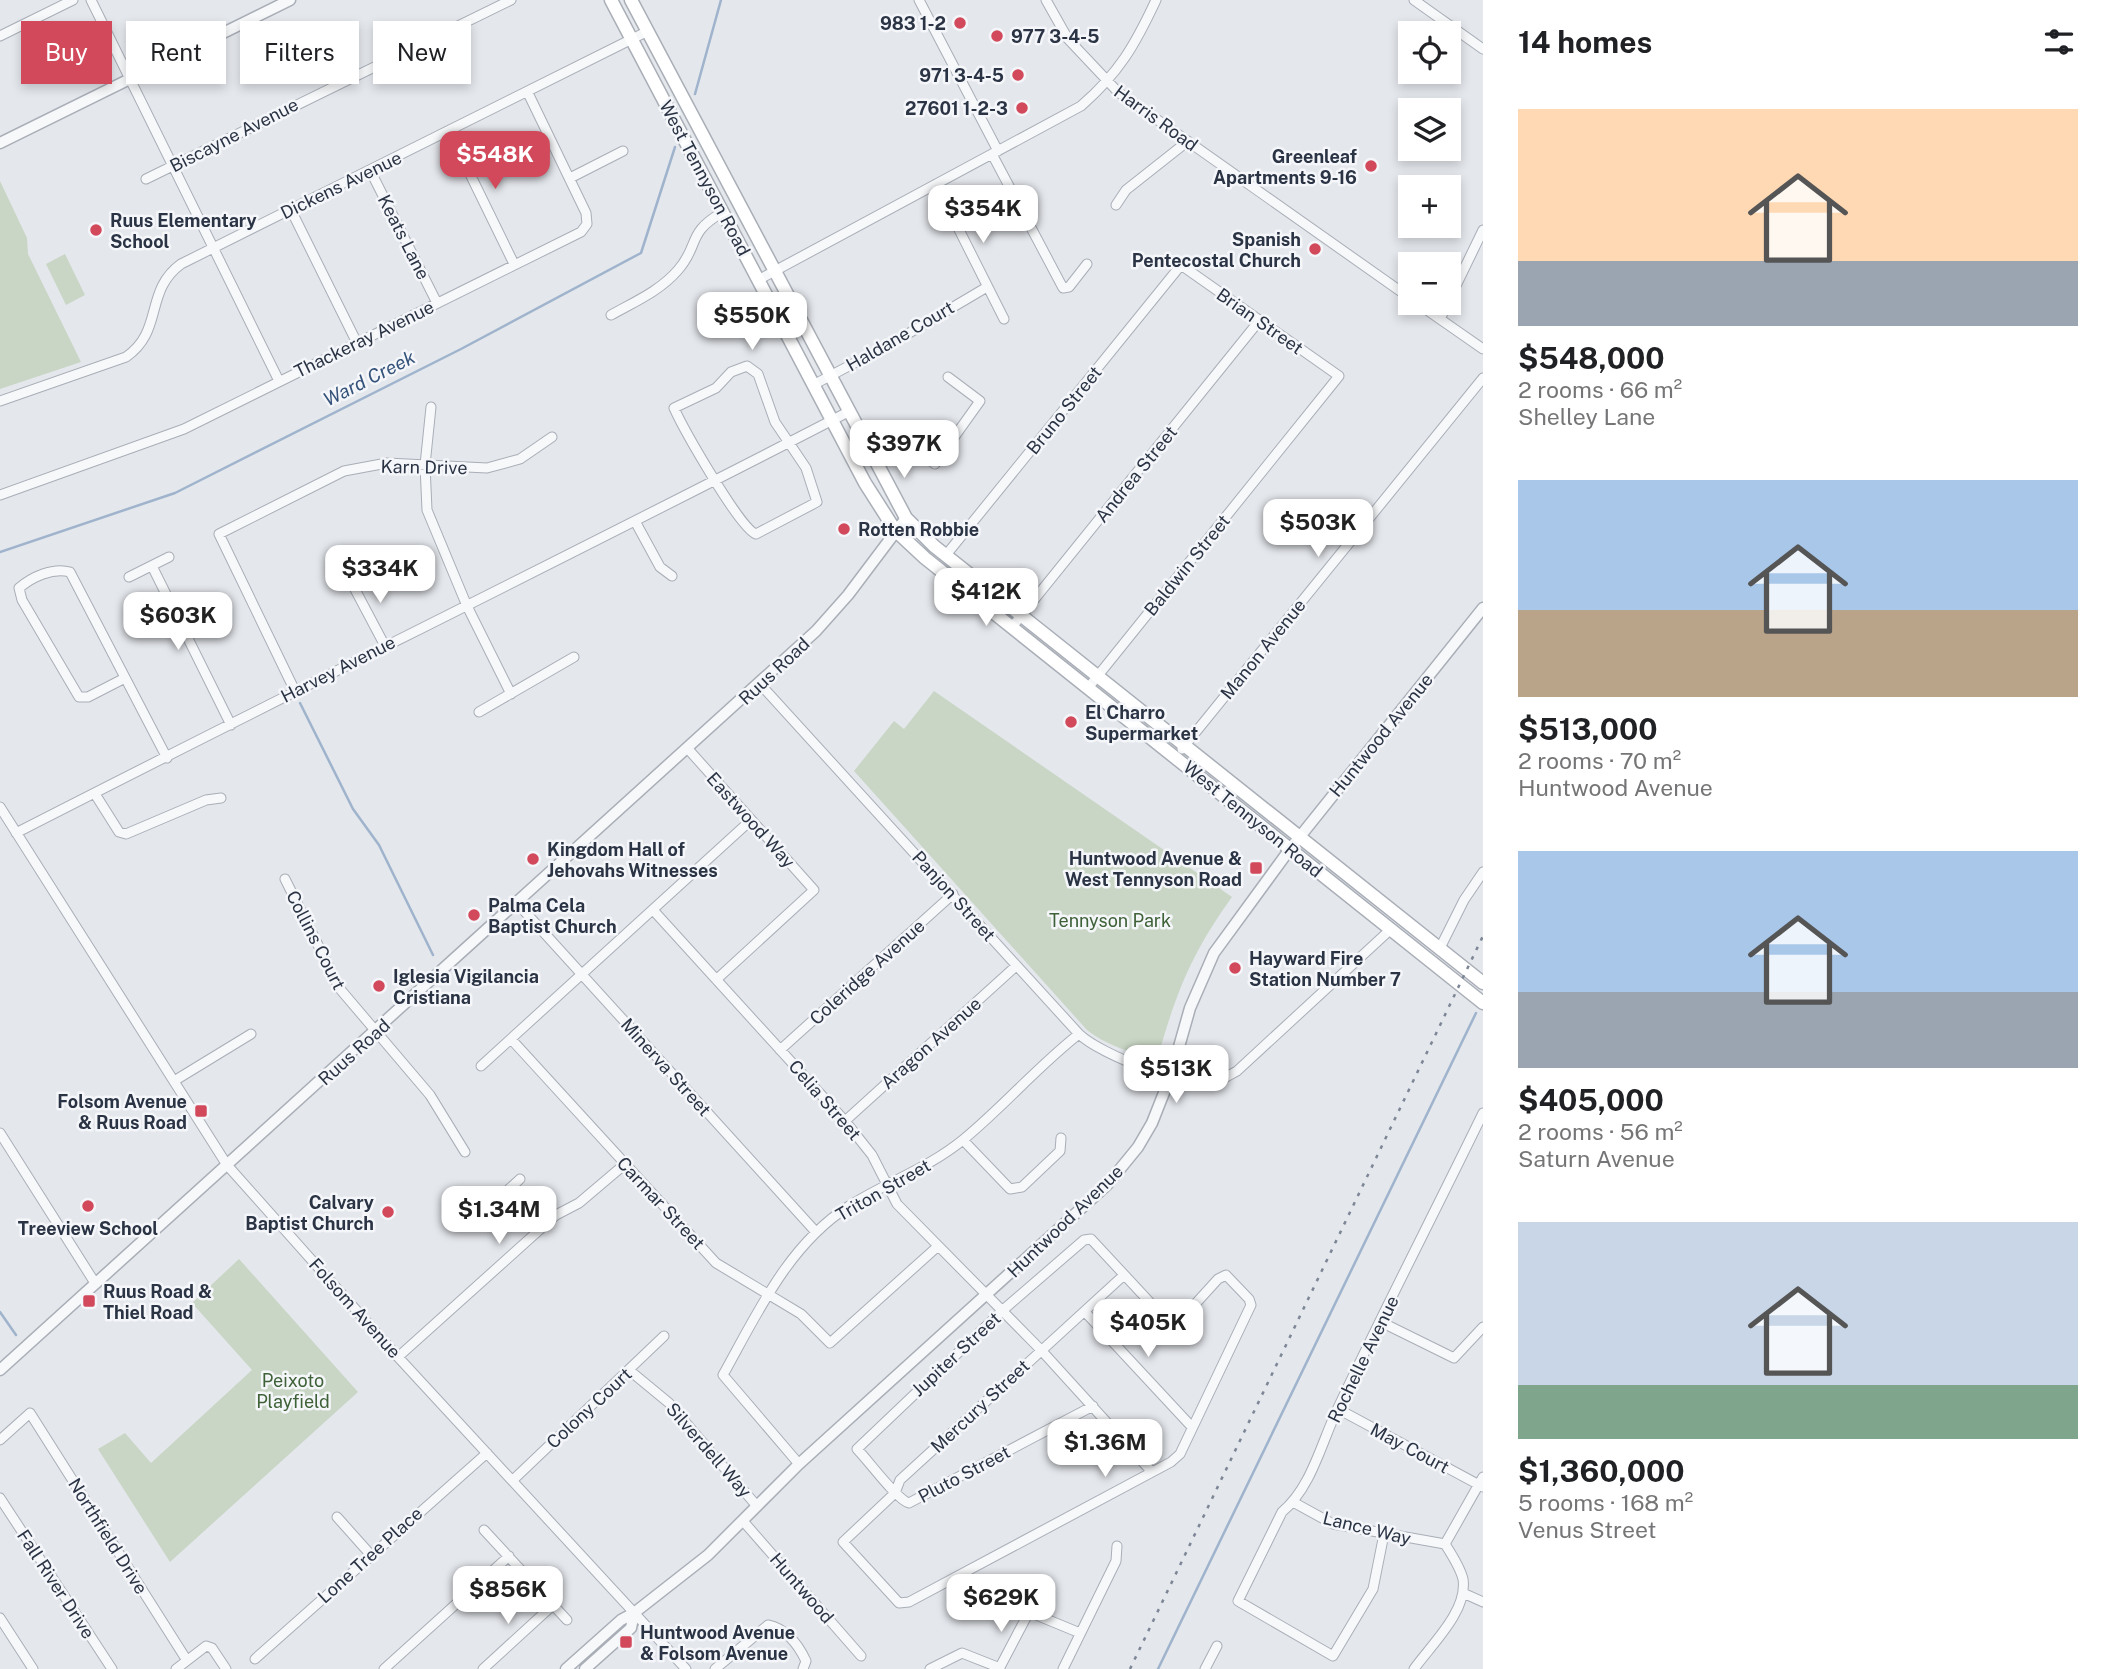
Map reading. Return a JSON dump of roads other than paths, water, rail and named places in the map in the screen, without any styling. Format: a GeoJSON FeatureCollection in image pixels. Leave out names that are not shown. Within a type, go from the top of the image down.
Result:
{"type":"FeatureCollection","features":[{"type":"Feature","properties":{"kind":"main road","name":"West Tennyson Road"},"geometry":{"type":"LineString","coordinates":[[611,0],[871,494],[895,530],[1012,627],[1483,1003]]}},
{"type":"Feature","properties":{"kind":"main road","name":"West Tennyson Road"},"geometry":{"type":"LineString","coordinates":[[631,0],[906,518],[946,555],[1483,983]]}},
{"type":"Feature","properties":{"kind":"street"},"geometry":{"type":"LineString","coordinates":[[0,36],[73,0]]}},
{"type":"Feature","properties":{"kind":"street"},"geometry":{"type":"LineString","coordinates":[[91,0],[126,71]]}},
{"type":"Feature","properties":{"kind":"street"},"geometry":{"type":"LineString","coordinates":[[226,32],[290,0]]}},
{"type":"Feature","properties":{"kind":"street","name":"Biscayne Avenue"},"geometry":{"type":"LineString","coordinates":[[146,179],[511,0]]}},
{"type":"Feature","properties":{"kind":"street"},"geometry":{"type":"LineString","coordinates":[[919,0],[1063,288],[1069,286],[1087,264]]}},
{"type":"Feature","properties":{"kind":"street","name":"Harris Road"},"geometry":{"type":"LineString","coordinates":[[1046,0],[1068,39],[1108,83],[1398,290]]}},
{"type":"Feature","properties":{"kind":"street"},"geometry":{"type":"LineString","coordinates":[[758,280],[1080,106],[1108,83],[1132,51],[1156,0]]}},
{"type":"Feature","properties":{"kind":"street"},"geometry":{"type":"LineString","coordinates":[[1414,0],[1483,49]]}},
{"type":"Feature","properties":{"kind":"street","name":"Dickens Avenue"},"geometry":{"type":"LineString","coordinates":[[0,401],[126,357],[138,349],[151,327],[156,296],[169,273],[646,32]]}},
{"type":"Feature","properties":{"kind":"street"},"geometry":{"type":"LineString","coordinates":[[0,144],[126,81]]}},
{"type":"Feature","properties":{"kind":"street"},"geometry":{"type":"LineString","coordinates":[[132,84],[279,381]]}},
{"type":"Feature","properties":{"kind":"street","name":"Thackeray Avenue"},"geometry":{"type":"LineString","coordinates":[[0,495],[157,440],[581,232],[587,224],[586,213],[528,93]]}},
{"type":"Feature","properties":{"kind":"street"},"geometry":{"type":"LineString","coordinates":[[449,131],[514,264]]}},
{"type":"Feature","properties":{"kind":"street"},"geometry":{"type":"LineString","coordinates":[[1116,205],[1126,190],[1188,141]]}},
{"type":"Feature","properties":{"kind":"street"},"geometry":{"type":"LineString","coordinates":[[570,178],[623,151]]}},
{"type":"Feature","properties":{"kind":"street","name":"Keats Lane"},"geometry":{"type":"LineString","coordinates":[[370,170],[437,303]]}},
{"type":"Feature","properties":{"kind":"street"},"geometry":{"type":"LineString","coordinates":[[936,184],[1004,319]]}},
{"type":"Feature","properties":{"kind":"street"},"geometry":{"type":"LineString","coordinates":[[291,210],[357,342]]}},
{"type":"Feature","properties":{"kind":"street"},"geometry":{"type":"LineString","coordinates":[[611,315],[667,282],[681,268],[702,224],[723,212]]}},
{"type":"Feature","properties":{"kind":"street"},"geometry":{"type":"LineString","coordinates":[[1461,275],[1483,230]]}},
{"type":"Feature","properties":{"kind":"street","name":"Brian Street"},"geometry":{"type":"LineString","coordinates":[[1181,265],[1339,376]]}},
{"type":"Feature","properties":{"kind":"street","name":"Bruno Street"},"geometry":{"type":"LineString","coordinates":[[946,555],[1181,265]]}},
{"type":"Feature","properties":{"kind":"street","name":"Haldane Court"},"geometry":{"type":"LineString","coordinates":[[813,385],[988,287]]}},
{"type":"Feature","properties":{"kind":"street"},"geometry":{"type":"LineString","coordinates":[[1435,315],[1483,349]]}},
{"type":"Feature","properties":{"kind":"street","name":"Andrea Street"},"geometry":{"type":"LineString","coordinates":[[1012,627],[1259,321]]}},
{"type":"Feature","properties":{"kind":"street"},"geometry":{"type":"LineString","coordinates":[[747,366],[758,374],[775,422],[787,442],[795,449],[806,468],[817,502],[756,534],[751,533],[715,479],[674,408],[716,388],[731,372],[747,366]]}},
{"type":"Feature","properties":{"kind":"street","name":"Baldwin Street"},"geometry":{"type":"LineString","coordinates":[[1088,688],[1339,376]]}},
{"type":"Feature","properties":{"kind":"street"},"geometry":{"type":"LineString","coordinates":[[873,458],[904,442],[935,464],[980,401],[948,377]]}},
{"type":"Feature","properties":{"kind":"street","name":"Manon Avenue"},"geometry":{"type":"LineString","coordinates":[[1176,758],[1483,378]]}},
{"type":"Feature","properties":{"kind":"street"},"geometry":{"type":"LineString","coordinates":[[431,407],[425,465],[427,510],[467,606],[511,694]]}},
{"type":"Feature","properties":{"kind":"street","name":"Harvey Avenue"},"geometry":{"type":"LineString","coordinates":[[16,833],[385,646],[636,523],[715,479],[848,412]]}},
{"type":"Feature","properties":{"kind":"street","name":"Karn Drive"},"geometry":{"type":"LineString","coordinates":[[295,691],[219,534],[344,471],[387,463],[487,468],[520,459],[552,437]]}},
{"type":"Feature","properties":{"kind":"street","name":"Ruus Road"},"geometry":{"type":"LineString","coordinates":[[0,1370],[760,684],[816,631],[848,595],[906,518]]}},
{"type":"Feature","properties":{"kind":"street"},"geometry":{"type":"LineString","coordinates":[[636,523],[660,567],[672,576]]}},
{"type":"Feature","properties":{"kind":"street"},"geometry":{"type":"LineString","coordinates":[[129,577],[169,557]]}},
{"type":"Feature","properties":{"kind":"street"},"geometry":{"type":"LineString","coordinates":[[152,566],[231,724]]}},
{"type":"Feature","properties":{"kind":"street"},"geometry":{"type":"LineString","coordinates":[[125,678],[88,697],[79,697],[22,600],[19,588],[31,578],[61,569],[70,572],[167,758]]}},
{"type":"Feature","properties":{"kind":"street"},"geometry":{"type":"LineString","coordinates":[[349,578],[385,646]]}},
{"type":"Feature","properties":{"kind":"street","name":"Huntwood Avenue"},"geometry":{"type":"LineString","coordinates":[[566,1669],[621,1620],[635,1613],[708,1555],[799,1464],[987,1296],[1114,1177],[1138,1147],[1152,1123],[1171,1075],[1191,1008],[1214,953],[1290,849],[1483,608]]}},
{"type":"Feature","properties":{"kind":"street"},"geometry":{"type":"LineString","coordinates":[[479,712],[574,657]]}},
{"type":"Feature","properties":{"kind":"street","name":"Panjon Street"},"geometry":{"type":"LineString","coordinates":[[760,684],[1079,1034],[1103,1052],[1171,1075],[1191,1080],[1216,1081],[1237,1071],[1391,929]]}},
{"type":"Feature","properties":{"kind":"street","name":"Eastwood Way"},"geometry":{"type":"LineString","coordinates":[[688,749],[814,890],[717,979]]}},
{"type":"Feature","properties":{"kind":"street"},"geometry":{"type":"LineString","coordinates":[[95,794],[119,832],[126,834],[206,800],[221,798]]}},
{"type":"Feature","properties":{"kind":"street","name":"Folsom Avenue"},"geometry":{"type":"LineString","coordinates":[[0,807],[227,1165],[398,1357],[685,1669]]}},
{"type":"Feature","properties":{"kind":"street"},"geometry":{"type":"LineString","coordinates":[[481,1066],[751,820]]}},
{"type":"Feature","properties":{"kind":"street"},"geometry":{"type":"LineString","coordinates":[[1440,948],[1469,891],[1483,872]]}},
{"type":"Feature","properties":{"kind":"street","name":"Collins Court"},"geometry":{"type":"LineString","coordinates":[[285,879],[340,989],[430,1095],[465,1152]]}},
{"type":"Feature","properties":{"kind":"street","name":"Coleridge Avenue"},"geometry":{"type":"LineString","coordinates":[[780,1050],[953,894]]}},
{"type":"Feature","properties":{"kind":"street","name":"Minerva Street"},"geometry":{"type":"LineString","coordinates":[[517,903],[815,1231]]}},
{"type":"Feature","properties":{"kind":"street","name":"Celia Street"},"geometry":{"type":"LineString","coordinates":[[653,910],[845,1121],[872,1155],[897,1204],[1041,1350],[1151,1471]]}},
{"type":"Feature","properties":{"kind":"street","name":"Aragon Avenue"},"geometry":{"type":"LineString","coordinates":[[845,1121],[1016,966]]}},
{"type":"Feature","properties":{"kind":"street"},"geometry":{"type":"LineString","coordinates":[[174,1082],[251,1034]]}},
{"type":"Feature","properties":{"kind":"street","name":"Triton Street"},"geometry":{"type":"LineString","coordinates":[[799,1464],[723,1375],[768,1294],[815,1231],[849,1206],[924,1167],[963,1140],[1079,1034]]}},
{"type":"Feature","properties":{"kind":"street","name":"Carmar Street"},"geometry":{"type":"LineString","coordinates":[[511,1039],[716,1263],[802,1314],[830,1343],[937,1247]]}},
{"type":"Feature","properties":{"kind":"street","name":"Rochelle Avenue"},"geometry":{"type":"LineString","coordinates":[[1384,1534],[1373,1589],[1333,1656],[1238,1601],[1282,1512],[1293,1502],[1483,1113]]}},
{"type":"Feature","properties":{"kind":"street"},"geometry":{"type":"LineString","coordinates":[[0,1133],[95,1283]]}},
{"type":"Feature","properties":{"kind":"street"},"geometry":{"type":"LineString","coordinates":[[963,1140],[1010,1189],[1021,1187],[1060,1151],[1062,1138]]}},
{"type":"Feature","properties":{"kind":"street"},"geometry":{"type":"LineString","coordinates":[[398,1357],[556,1215],[579,1203],[625,1164]]}},
{"type":"Feature","properties":{"kind":"street"},"geometry":{"type":"LineString","coordinates":[[483,1213],[520,1179]]}},
{"type":"Feature","properties":{"kind":"street"},"geometry":{"type":"LineString","coordinates":[[503,1195],[537,1232]]}},
{"type":"Feature","properties":{"kind":"street","name":"Jupiter Street"},"geometry":{"type":"LineString","coordinates":[[895,1493],[857,1448],[1003,1311],[1084,1240],[1091,1238],[1124,1275]]}},
{"type":"Feature","properties":{"kind":"street"},"geometry":{"type":"LineString","coordinates":[[1124,1275],[1170,1324],[1177,1324],[1218,1279],[1226,1275],[1249,1299],[1251,1305],[1191,1426],[1180,1454],[1151,1471]]}},
{"type":"Feature","properties":{"kind":"street","name":"Mercury Street"},"geometry":{"type":"LineString","coordinates":[[1124,1275],[900,1480],[895,1493],[843,1542],[899,1603],[909,1602],[1151,1471]]}},
{"type":"Feature","properties":{"kind":"street"},"geometry":{"type":"LineString","coordinates":[[1085,1312],[1191,1426]]}},
{"type":"Feature","properties":{"kind":"street"},"geometry":{"type":"LineString","coordinates":[[1381,1322],[1454,1358],[1483,1327]]}},
{"type":"Feature","properties":{"kind":"street","name":"Colony Court"},"geometry":{"type":"LineString","coordinates":[[513,1480],[664,1336]]}},
{"type":"Feature","properties":{"kind":"street","name":"Silverdell Way"},"geometry":{"type":"LineString","coordinates":[[629,1370],[669,1402],[756,1505]]}},
{"type":"Feature","properties":{"kind":"street","name":"Pluto Street"},"geometry":{"type":"LineString","coordinates":[[895,1493],[909,1503],[1093,1406]]}},
{"type":"Feature","properties":{"kind":"street","name":"May Court"},"geometry":{"type":"LineString","coordinates":[[1338,1409],[1482,1483]]}},
{"type":"Feature","properties":{"kind":"street","name":"Northfield Drive"},"geometry":{"type":"LineString","coordinates":[[0,1440],[30,1413],[186,1659]]}},
{"type":"Feature","properties":{"kind":"street","name":"Lone Tree Place"},"geometry":{"type":"LineString","coordinates":[[255,1659],[370,1554],[487,1453]]}},
{"type":"Feature","properties":{"kind":"street"},"geometry":{"type":"LineString","coordinates":[[1414,1669],[1455,1613],[1463,1594],[1461,1571],[1445,1545],[1482,1483]]}},
{"type":"Feature","properties":{"kind":"street","name":"Fall River Drive"},"geometry":{"type":"LineString","coordinates":[[0,1498],[112,1669]]}},
{"type":"Feature","properties":{"kind":"street","name":"Lance Way"},"geometry":{"type":"LineString","coordinates":[[1293,1502],[1333,1524],[1445,1545]]}},
{"type":"Feature","properties":{"kind":"street"},"geometry":{"type":"LineString","coordinates":[[337,1517],[370,1554]]}},
{"type":"Feature","properties":{"kind":"street","name":"Huntwood"},"geometry":{"type":"LineString","coordinates":[[743,1521],[861,1656]]}},
{"type":"Feature","properties":{"kind":"street"},"geometry":{"type":"LineString","coordinates":[[484,1530],[567,1620]]}},
{"type":"Feature","properties":{"kind":"street"},"geometry":{"type":"LineString","coordinates":[[1063,1669],[1116,1561],[1117,1546]]}},
{"type":"Feature","properties":{"kind":"street"},"geometry":{"type":"LineString","coordinates":[[384,1669],[509,1556]]}},
{"type":"Feature","properties":{"kind":"street"},"geometry":{"type":"LineString","coordinates":[[1463,1594],[1483,1602]]}},
{"type":"Feature","properties":{"kind":"street"},"geometry":{"type":"LineString","coordinates":[[483,1669],[554,1605]]}},
{"type":"Feature","properties":{"kind":"street"},"geometry":{"type":"LineString","coordinates":[[930,1669],[962,1653],[1000,1668],[1028,1612],[1080,1633]]}},
{"type":"Feature","properties":{"kind":"street","name":"Huntwood Avenue"},"geometry":{"type":"LineString","coordinates":[[585,1669],[631,1628],[635,1613]]}},
{"type":"Feature","properties":{"kind":"street"},"geometry":{"type":"LineString","coordinates":[[0,1618],[4,1632],[33,1669]]}},
{"type":"Feature","properties":{"kind":"street"},"geometry":{"type":"LineString","coordinates":[[715,1669],[768,1625],[781,1628],[799,1648],[806,1661],[803,1669]]}},
{"type":"Feature","properties":{"kind":"street"},"geometry":{"type":"LineString","coordinates":[[176,1669],[206,1646],[212,1648],[226,1669]]}},
{"type":"Feature","properties":{"kind":"street"},"geometry":{"type":"LineString","coordinates":[[1205,1669],[1217,1646]]}},
{"type":"Feature","properties":{"kind":"waterway","name":"Ward Creek"},"geometry":{"type":"LineString","coordinates":[[695,94],[721,0]]}},
{"type":"Feature","properties":{"kind":"waterway","name":"Ward Creek"},"geometry":{"type":"LineString","coordinates":[[0,552],[175,493],[461,349],[641,253],[675,147]]}},
{"type":"Feature","properties":{"kind":"waterway"},"geometry":{"type":"LineString","coordinates":[[300,703],[353,809],[379,845],[433,955]]}},
{"type":"Feature","properties":{"kind":"waterway"},"geometry":{"type":"LineString","coordinates":[[1158,1669],[1476,1013]]}},
{"type":"Feature","properties":{"kind":"waterway"},"geometry":{"type":"LineString","coordinates":[[0,1312],[16,1335]]}},
{"type":"Feature","properties":{"kind":"railway"},"geometry":{"type":"LineString","coordinates":[[1130,1669],[1483,936]]}},
{"type":"Feature","properties":{"kind":"place","name":"983 1-2"},"geometry":{"type":"Point","coordinates":[960,23]}},
{"type":"Feature","properties":{"kind":"place","name":"977 3-4-5"},"geometry":{"type":"Point","coordinates":[997,36]}},
{"type":"Feature","properties":{"kind":"place","name":"971 3-4-5"},"geometry":{"type":"Point","coordinates":[1018,75]}},
{"type":"Feature","properties":{"kind":"place","name":"27601 1-2-3"},"geometry":{"type":"Point","coordinates":[1022,108]}},
{"type":"Feature","properties":{"kind":"place","name":"Greenleaf Apartments 9-16"},"geometry":{"type":"Point","coordinates":[1371,166]}},
{"type":"Feature","properties":{"kind":"place","name":"Ruus Elementary School"},"geometry":{"type":"Point","coordinates":[96,230]}},
{"type":"Feature","properties":{"kind":"place","name":"Spanish Pentecostal Church"},"geometry":{"type":"Point","coordinates":[1315,249]}},
{"type":"Feature","properties":{"kind":"place","name":"Rotten Robbie"},"geometry":{"type":"Point","coordinates":[844,529]}},
{"type":"Feature","properties":{"kind":"place","name":"El Charro Supermarket"},"geometry":{"type":"Point","coordinates":[1071,722]}},
{"type":"Feature","properties":{"kind":"place","name":"Kingdom Hall of Jehovahs Witnesses"},"geometry":{"type":"Point","coordinates":[533,859]}},
{"type":"Feature","properties":{"kind":"place","name":"Huntwood Avenue & West Tennyson Road"},"geometry":{"type":"Point","coordinates":[1256,868]}},
{"type":"Feature","properties":{"kind":"place","name":"Palma Cela Baptist Church"},"geometry":{"type":"Point","coordinates":[474,915]}},
{"type":"Feature","properties":{"kind":"place","name":"Hayward Fire Station Number 7"},"geometry":{"type":"Point","coordinates":[1235,968]}},
{"type":"Feature","properties":{"kind":"place","name":"Iglesia Vigilancia Cristiana"},"geometry":{"type":"Point","coordinates":[379,986]}},
{"type":"Feature","properties":{"kind":"place","name":"Folsom Avenue & Ruus Road"},"geometry":{"type":"Point","coordinates":[201,1111]}},
{"type":"Feature","properties":{"kind":"place","name":"Treeview School"},"geometry":{"type":"Point","coordinates":[88,1206]}},
{"type":"Feature","properties":{"kind":"place","name":"Calvary Baptist Church"},"geometry":{"type":"Point","coordinates":[388,1212]}},
{"type":"Feature","properties":{"kind":"place","name":"Ruus Road & Thiel Road"},"geometry":{"type":"Point","coordinates":[89,1301]}},
{"type":"Feature","properties":{"kind":"place","name":"Huntwood Avenue & Folsom Avenue"},"geometry":{"type":"Point","coordinates":[626,1642]}},
{"type":"Feature","properties":{"kind":"park label","name":"Tennyson Park"},"geometry":{"type":"Point","coordinates":[1110,920]}},
{"type":"Feature","properties":{"kind":"park label","name":"Peixoto Playfield"},"geometry":{"type":"Point","coordinates":[293,1390]}}]}
